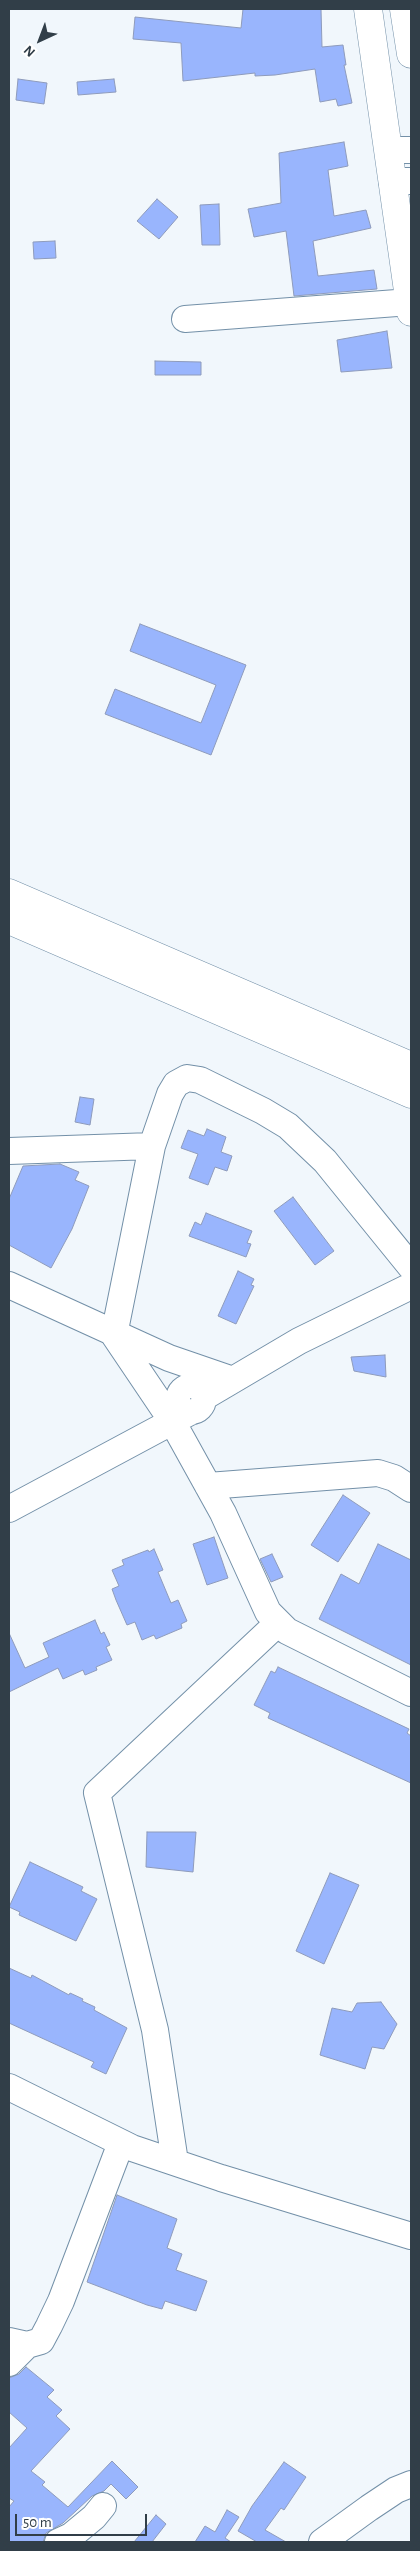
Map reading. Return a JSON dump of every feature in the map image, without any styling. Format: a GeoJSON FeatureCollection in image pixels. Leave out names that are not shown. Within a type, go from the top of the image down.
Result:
{"type":"FeatureCollection","features":[{"type":"Feature","properties":{"kind":"main road"},"geometry":{"type":"LineString","coordinates":[[368,9],[400,150],[410,307]]}},
{"type":"Feature","properties":{"kind":"main road"},"geometry":{"type":"LineString","coordinates":[[404,9],[411,54]]}},
{"type":"Feature","properties":{"kind":"main road"},"geometry":{"type":"LineString","coordinates":[[9,893],[411,1066]]}},
{"type":"Feature","properties":{"kind":"main road"},"geometry":{"type":"LineString","coordinates":[[9,920],[411,1094]]}},
{"type":"Feature","properties":{"kind":"street"},"geometry":{"type":"LineString","coordinates":[[184,319],[410,307]]}},
{"type":"Feature","properties":{"kind":"street"},"geometry":{"type":"LineString","coordinates":[[114,1335],[152,1146],[170,1094],[176,1084],[187,1078],[200,1080],[263,1111],[288,1126],[325,1161],[411,1267]]}},
{"type":"Feature","properties":{"kind":"street"},"geometry":{"type":"LineString","coordinates":[[9,1151],[152,1146]]}},
{"type":"Feature","properties":{"kind":"street"},"geometry":{"type":"LineString","coordinates":[[9,1285],[114,1335],[169,1358],[233,1380]]}},
{"type":"Feature","properties":{"kind":"street"},"geometry":{"type":"LineString","coordinates":[[9,1492],[182,1407],[300,1341],[411,1286]]}},
{"type":"Feature","properties":{"kind":"street"},"geometry":{"type":"LineString","coordinates":[[114,1335],[182,1407],[208,1486],[223,1513],[268,1612],[286,1631],[411,1693]]}},
{"type":"Feature","properties":{"kind":"street"},"geometry":{"type":"LineString","coordinates":[[9,1509],[182,1407]]}},
{"type":"Feature","properties":{"kind":"street"},"geometry":{"type":"LineString","coordinates":[[208,1486],[378,1473],[394,1478],[411,1489]]}},
{"type":"Feature","properties":{"kind":"street"},"geometry":{"type":"LineString","coordinates":[[175,2162],[155,2030],[97,1793],[278,1623]]}},
{"type":"Feature","properties":{"kind":"street"},"geometry":{"type":"LineString","coordinates":[[9,2087],[121,2143],[175,2162],[411,2236]]}},
{"type":"Feature","properties":{"kind":"street"},"geometry":{"type":"LineString","coordinates":[[9,2363],[18,2343],[41,2341],[62,2301],[121,2143]]}},
{"type":"Feature","properties":{"kind":"street"},"geometry":{"type":"LineString","coordinates":[[322,2542],[396,2490],[411,2484]]}},
{"type":"Feature","properties":{"kind":"street"},"geometry":{"type":"LineString","coordinates":[[58,2542],[71,2536],[94,2517],[102,2506]]}},
{"type":"Feature","properties":{"kind":"building"},"geometry":{"type":"Polygon","coordinates":[[[243,9],[321,9],[322,47],[343,45],[346,65],[344,65],[352,103],[338,106],[336,99],[320,102],[315,69],[275,75],[255,76],[255,73],[183,81],[181,43],[133,39],[135,17],[241,28],[243,9]]]}},
{"type":"Feature","properties":{"kind":"building"},"geometry":{"type":"Polygon","coordinates":[[[18,79],[47,83],[44,104],[16,100],[18,79]]]}},
{"type":"Feature","properties":{"kind":"building"},"geometry":{"type":"Polygon","coordinates":[[[114,79],[116,92],[78,95],[77,82],[114,79]]]}},
{"type":"Feature","properties":{"kind":"building"},"geometry":{"type":"Polygon","coordinates":[[[344,142],[348,166],[328,170],[334,216],[366,210],[371,228],[313,241],[318,276],[374,270],[377,289],[294,296],[286,231],[254,237],[248,209],[281,203],[279,153],[344,142]]]}},
{"type":"Feature","properties":{"kind":"building"},"geometry":{"type":"Polygon","coordinates":[[[157,199],[178,217],[159,239],[137,221],[157,199]]]}},
{"type":"Feature","properties":{"kind":"building"},"geometry":{"type":"Polygon","coordinates":[[[219,204],[220,245],[202,245],[200,205],[219,204]]]}},
{"type":"Feature","properties":{"kind":"building"},"geometry":{"type":"Polygon","coordinates":[[[55,241],[56,258],[34,259],[33,242],[55,241]]]}},
{"type":"Feature","properties":{"kind":"building"},"geometry":{"type":"Polygon","coordinates":[[[387,331],[392,368],[341,372],[337,340],[387,331]]]}},
{"type":"Feature","properties":{"kind":"building"},"geometry":{"type":"Polygon","coordinates":[[[155,361],[201,362],[201,375],[155,375],[155,361]]]}},
{"type":"Feature","properties":{"kind":"building"},"geometry":{"type":"Polygon","coordinates":[[[140,624],[246,665],[211,755],[105,714],[115,689],[201,723],[216,685],[130,651],[140,624]]]}},
{"type":"Feature","properties":{"kind":"building"},"geometry":{"type":"Polygon","coordinates":[[[80,1097],[94,1099],[90,1125],[75,1122],[80,1097]]]}},
{"type":"Feature","properties":{"kind":"building"},"geometry":{"type":"Polygon","coordinates":[[[207,1129],[226,1137],[221,1152],[232,1156],[227,1171],[215,1167],[208,1185],[189,1178],[198,1154],[181,1148],[188,1130],[204,1136],[207,1129]]]}},
{"type":"Feature","properties":{"kind":"building"},"geometry":{"type":"Polygon","coordinates":[[[60,1164],[79,1172],[75,1180],[89,1186],[72,1229],[51,1268],[9,1245],[9,1199],[23,1166],[60,1164]]]}},
{"type":"Feature","properties":{"kind":"building"},"geometry":{"type":"Polygon","coordinates":[[[293,1197],[334,1251],[315,1265],[274,1211],[293,1197]]]}},
{"type":"Feature","properties":{"kind":"building"},"geometry":{"type":"Polygon","coordinates":[[[206,1213],[252,1231],[247,1243],[251,1244],[246,1257],[189,1236],[195,1222],[201,1225],[206,1213]]]}},
{"type":"Feature","properties":{"kind":"building"},"geometry":{"type":"Polygon","coordinates":[[[238,1271],[254,1279],[251,1285],[254,1286],[236,1324],[218,1316],[238,1271]]]}},
{"type":"Feature","properties":{"kind":"building"},"geometry":{"type":"Polygon","coordinates":[[[385,1355],[386,1377],[354,1371],[351,1357],[385,1355]]]}},
{"type":"Feature","properties":{"kind":"building"},"geometry":{"type":"Polygon","coordinates":[[[343,1495],[370,1513],[338,1562],[311,1545],[343,1495]]]}},
{"type":"Feature","properties":{"kind":"building"},"geometry":{"type":"Polygon","coordinates":[[[214,1537],[228,1578],[207,1585],[193,1544],[214,1537]]]}},
{"type":"Feature","properties":{"kind":"building"},"geometry":{"type":"Polygon","coordinates":[[[378,1544],[411,1560],[411,1665],[319,1619],[341,1574],[359,1584],[378,1544]]]}},
{"type":"Feature","properties":{"kind":"building"},"geometry":{"type":"Polygon","coordinates":[[[154,1549],[163,1570],[158,1572],[171,1603],[178,1600],[187,1621],[181,1624],[182,1628],[156,1639],[154,1635],[142,1640],[135,1622],[127,1625],[116,1600],[112,1589],[119,1586],[112,1570],[124,1565],[122,1560],[154,1549]]]}},
{"type":"Feature","properties":{"kind":"building"},"geometry":{"type":"Polygon","coordinates":[[[272,1554],[283,1577],[271,1582],[260,1559],[272,1554]]]}},
{"type":"Feature","properties":{"kind":"building"},"geometry":{"type":"Polygon","coordinates":[[[95,1620],[101,1634],[104,1632],[110,1645],[106,1647],[112,1660],[96,1667],[97,1670],[85,1675],[83,1670],[63,1679],[58,1668],[9,1692],[9,1633],[25,1668],[49,1657],[43,1643],[95,1620]]]}},
{"type":"Feature","properties":{"kind":"building"},"geometry":{"type":"Polygon","coordinates":[[[278,1667],[409,1729],[407,1733],[411,1736],[411,1783],[268,1718],[270,1713],[254,1705],[271,1671],[275,1673],[278,1667]]]}},
{"type":"Feature","properties":{"kind":"building"},"geometry":{"type":"Polygon","coordinates":[[[147,1832],[196,1832],[193,1872],[146,1867],[147,1832]]]}},
{"type":"Feature","properties":{"kind":"building"},"geometry":{"type":"Polygon","coordinates":[[[30,1862],[83,1887],[81,1891],[97,1899],[76,1941],[19,1915],[20,1912],[9,1907],[30,1862]]]}},
{"type":"Feature","properties":{"kind":"building"},"geometry":{"type":"Polygon","coordinates":[[[330,1873],[359,1885],[324,1964],[296,1951],[330,1873]]]}},
{"type":"Feature","properties":{"kind":"building"},"geometry":{"type":"Polygon","coordinates":[[[9,1968],[31,1978],[32,1975],[69,1995],[70,1993],[83,1999],[82,2001],[95,2007],[94,2010],[127,2028],[106,2074],[91,2067],[94,2062],[9,2023],[9,1968]]]}},
{"type":"Feature","properties":{"kind":"building"},"geometry":{"type":"Polygon","coordinates":[[[381,2002],[397,2024],[384,2049],[372,2047],[365,2069],[320,2055],[332,2008],[352,2012],[357,2003],[381,2002]]]}},
{"type":"Feature","properties":{"kind":"building"},"geometry":{"type":"Polygon","coordinates":[[[117,2195],[177,2219],[167,2248],[182,2254],[176,2270],[207,2281],[196,2311],[165,2301],[162,2309],[87,2282],[117,2195]]]}},
{"type":"Feature","properties":{"kind":"building"},"geometry":{"type":"Polygon","coordinates":[[[26,2367],[54,2390],[47,2397],[62,2410],[56,2416],[70,2429],[31,2471],[45,2482],[42,2485],[68,2507],[112,2461],[138,2487],[126,2499],[111,2484],[104,2491],[92,2496],[63,2523],[46,2533],[43,2542],[9,2542],[9,2507],[14,2501],[9,2498],[9,2448],[27,2428],[9,2412],[9,2378],[19,2374],[26,2367]]]}},
{"type":"Feature","properties":{"kind":"building"},"geometry":{"type":"Polygon","coordinates":[[[284,2462],[306,2477],[284,2510],[281,2508],[265,2530],[286,2542],[257,2542],[238,2531],[252,2506],[284,2462]]]}},
{"type":"Feature","properties":{"kind":"building"},"geometry":{"type":"Polygon","coordinates":[[[227,2510],[239,2517],[225,2538],[231,2542],[195,2542],[205,2526],[215,2532],[227,2510]]]}},
{"type":"Feature","properties":{"kind":"building"},"geometry":{"type":"Polygon","coordinates":[[[156,2515],[166,2524],[152,2542],[134,2542],[156,2515]]]}}]}
